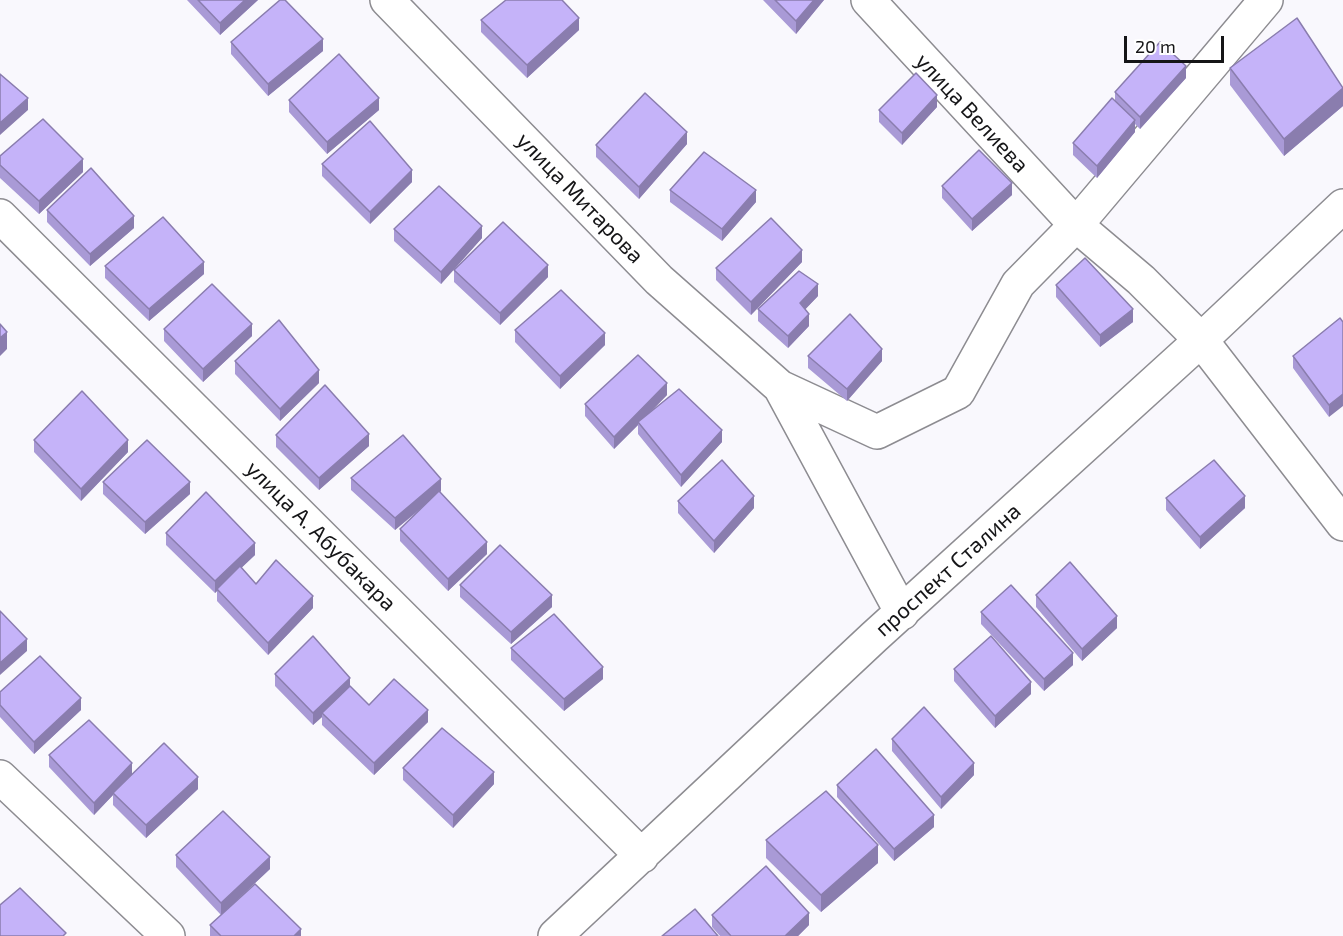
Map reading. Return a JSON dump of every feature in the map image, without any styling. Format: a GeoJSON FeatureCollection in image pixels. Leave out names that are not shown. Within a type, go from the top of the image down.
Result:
{"type":"FeatureCollection","features":[{"type":"Feature","properties":{"kind":"street","name":"улица Митарова"},"geometry":{"type":"LineString","coordinates":[[387,0],[659,280],[780,387],[877,432],[958,392],[1018,284],[1076,225]]}},
{"type":"Feature","properties":{"kind":"street","name":"улица Велиева"},"geometry":{"type":"LineString","coordinates":[[868,0],[1076,225]]}},
{"type":"Feature","properties":{"kind":"street"},"geometry":{"type":"LineString","coordinates":[[1266,0],[1076,225],[1141,280],[1201,340],[1343,524]]}},
{"type":"Feature","properties":{"kind":"street","name":"проспект Сталина"},"geometry":{"type":"LineString","coordinates":[[555,936],[1343,206]]}},
{"type":"Feature","properties":{"kind":"street","name":"улица А. Абубакара"},"geometry":{"type":"LineString","coordinates":[[0,216],[642,856]]}},
{"type":"Feature","properties":{"kind":"street","name":"улица Митарова"},"geometry":{"type":"LineString","coordinates":[[780,387],[902,613]]}},
{"type":"Feature","properties":{"kind":"street"},"geometry":{"type":"LineString","coordinates":[[0,777],[168,936]]}},
{"type":"Feature","properties":{"kind":"building"},"geometry":{"type":"Polygon","coordinates":[[[198,0],[245,0],[220,23],[198,0]]]}},
{"type":"Feature","properties":{"kind":"building"},"geometry":{"type":"Polygon","coordinates":[[[280,0],[285,0],[323,39],[268,84],[231,42],[280,0]]]}},
{"type":"Feature","properties":{"kind":"building"},"geometry":{"type":"Polygon","coordinates":[[[506,0],[562,0],[579,18],[527,65],[481,20],[506,0]]]}},
{"type":"Feature","properties":{"kind":"building"},"geometry":{"type":"Polygon","coordinates":[[[775,0],[814,0],[796,21],[775,0]]]}},
{"type":"Feature","properties":{"kind":"building"},"geometry":{"type":"Polygon","coordinates":[[[1297,18],[1343,88],[1284,139],[1230,68],[1297,18]]]}},
{"type":"Feature","properties":{"kind":"building"},"geometry":{"type":"Polygon","coordinates":[[[1160,42],[1186,66],[1140,117],[1115,92],[1160,42]]]}},
{"type":"Feature","properties":{"kind":"building"},"geometry":{"type":"Polygon","coordinates":[[[339,54],[379,98],[327,142],[289,100],[339,54]]]}},
{"type":"Feature","properties":{"kind":"building"},"geometry":{"type":"Polygon","coordinates":[[[916,73],[937,95],[902,133],[879,110],[916,73]]]}},
{"type":"Feature","properties":{"kind":"building"},"geometry":{"type":"Polygon","coordinates":[[[0,74],[28,98],[0,123],[0,74]]]}},
{"type":"Feature","properties":{"kind":"building"},"geometry":{"type":"Polygon","coordinates":[[[645,93],[687,132],[639,187],[596,145],[645,93]]]}},
{"type":"Feature","properties":{"kind":"building"},"geometry":{"type":"Polygon","coordinates":[[[1112,98],[1135,120],[1097,166],[1073,143],[1112,98]]]}},
{"type":"Feature","properties":{"kind":"building"},"geometry":{"type":"Polygon","coordinates":[[[43,119],[83,159],[39,201],[0,165],[0,156],[43,119]]]}},
{"type":"Feature","properties":{"kind":"building"},"geometry":{"type":"Polygon","coordinates":[[[370,121],[412,170],[370,212],[322,164],[370,121]]]}},
{"type":"Feature","properties":{"kind":"building"},"geometry":{"type":"Polygon","coordinates":[[[979,150],[1012,183],[972,219],[942,186],[979,150]]]}},
{"type":"Feature","properties":{"kind":"building"},"geometry":{"type":"Polygon","coordinates":[[[704,152],[756,190],[722,229],[670,190],[704,152]]]}},
{"type":"Feature","properties":{"kind":"building"},"geometry":{"type":"Polygon","coordinates":[[[91,168],[134,216],[90,254],[47,210],[91,168]]]}},
{"type":"Feature","properties":{"kind":"building"},"geometry":{"type":"Polygon","coordinates":[[[439,186],[482,226],[441,272],[394,229],[439,186]]]}},
{"type":"Feature","properties":{"kind":"building"},"geometry":{"type":"Polygon","coordinates":[[[163,217],[204,262],[149,309],[105,266],[163,217]]]}},
{"type":"Feature","properties":{"kind":"building"},"geometry":{"type":"Polygon","coordinates":[[[771,218],[802,250],[751,302],[716,268],[771,218]]]}},
{"type":"Feature","properties":{"kind":"building"},"geometry":{"type":"Polygon","coordinates":[[[503,222],[548,265],[500,313],[454,270],[503,222]]]}},
{"type":"Feature","properties":{"kind":"building"},"geometry":{"type":"Polygon","coordinates":[[[1085,258],[1133,309],[1100,335],[1056,285],[1085,258]]]}},
{"type":"Feature","properties":{"kind":"building"},"geometry":{"type":"Polygon","coordinates":[[[799,271],[818,284],[800,303],[809,314],[788,336],[758,309],[799,271]]]}},
{"type":"Feature","properties":{"kind":"building"},"geometry":{"type":"Polygon","coordinates":[[[212,284],[252,324],[203,369],[164,329],[212,284]]]}},
{"type":"Feature","properties":{"kind":"building"},"geometry":{"type":"Polygon","coordinates":[[[561,290],[605,333],[560,376],[515,330],[561,290]]]}},
{"type":"Feature","properties":{"kind":"building"},"geometry":{"type":"Polygon","coordinates":[[[850,314],[882,349],[847,389],[808,356],[850,314]]]}},
{"type":"Feature","properties":{"kind":"building"},"geometry":{"type":"Polygon","coordinates":[[[1340,318],[1343,322],[1343,394],[1329,405],[1293,356],[1340,318]]]}},
{"type":"Feature","properties":{"kind":"building"},"geometry":{"type":"Polygon","coordinates":[[[279,320],[319,370],[280,409],[235,361],[279,320]]]}},
{"type":"Feature","properties":{"kind":"building"},"geometry":{"type":"Polygon","coordinates":[[[0,324],[7,332],[0,338],[0,324]]]}},
{"type":"Feature","properties":{"kind":"building"},"geometry":{"type":"Polygon","coordinates":[[[638,355],[667,383],[614,437],[585,404],[638,355]]]}},
{"type":"Feature","properties":{"kind":"building"},"geometry":{"type":"Polygon","coordinates":[[[325,385],[369,434],[319,478],[276,435],[325,385]]]}},
{"type":"Feature","properties":{"kind":"building"},"geometry":{"type":"Polygon","coordinates":[[[679,389],[722,430],[681,475],[638,422],[679,389]]]}},
{"type":"Feature","properties":{"kind":"building"},"geometry":{"type":"Polygon","coordinates":[[[82,391],[128,440],[81,489],[34,440],[82,391]]]}},
{"type":"Feature","properties":{"kind":"building"},"geometry":{"type":"Polygon","coordinates":[[[403,435],[441,479],[395,518],[351,478],[403,435]]]}},
{"type":"Feature","properties":{"kind":"building"},"geometry":{"type":"Polygon","coordinates":[[[147,440],[190,482],[145,522],[103,482],[147,440]]]}},
{"type":"Feature","properties":{"kind":"building"},"geometry":{"type":"Polygon","coordinates":[[[722,460],[754,496],[714,541],[678,501],[722,460]]]}},
{"type":"Feature","properties":{"kind":"building"},"geometry":{"type":"Polygon","coordinates":[[[1214,460],[1245,496],[1200,537],[1166,498],[1214,460]]]}},
{"type":"Feature","properties":{"kind":"building"},"geometry":{"type":"Polygon","coordinates":[[[439,491],[487,542],[448,579],[400,529],[439,491]]]}},
{"type":"Feature","properties":{"kind":"building"},"geometry":{"type":"Polygon","coordinates":[[[206,492],[255,543],[215,581],[166,533],[206,492]]]}},
{"type":"Feature","properties":{"kind":"building"},"geometry":{"type":"Polygon","coordinates":[[[500,545],[552,595],[511,632],[460,585],[500,545]]]}},
{"type":"Feature","properties":{"kind":"building"},"geometry":{"type":"Polygon","coordinates":[[[276,560],[313,596],[268,643],[217,589],[240,566],[256,584],[276,560]]]}},
{"type":"Feature","properties":{"kind":"building"},"geometry":{"type":"Polygon","coordinates":[[[1070,562],[1117,616],[1082,649],[1036,595],[1070,562]]]}},
{"type":"Feature","properties":{"kind":"building"},"geometry":{"type":"Polygon","coordinates":[[[1011,585],[1073,653],[1044,679],[981,612],[1011,585]]]}},
{"type":"Feature","properties":{"kind":"building"},"geometry":{"type":"Polygon","coordinates":[[[0,611],[27,639],[0,663],[0,611]]]}},
{"type":"Feature","properties":{"kind":"building"},"geometry":{"type":"Polygon","coordinates":[[[554,614],[603,667],[564,699],[511,648],[554,614]]]}},
{"type":"Feature","properties":{"kind":"building"},"geometry":{"type":"Polygon","coordinates":[[[313,636],[350,678],[313,713],[275,674],[313,636]]]}},
{"type":"Feature","properties":{"kind":"building"},"geometry":{"type":"Polygon","coordinates":[[[991,636],[1031,682],[995,716],[954,669],[991,636]]]}},
{"type":"Feature","properties":{"kind":"building"},"geometry":{"type":"Polygon","coordinates":[[[40,656],[81,698],[34,742],[0,705],[0,692],[40,656]]]}},
{"type":"Feature","properties":{"kind":"building"},"geometry":{"type":"Polygon","coordinates":[[[394,679],[428,710],[374,763],[322,713],[350,686],[369,705],[394,679]]]}},
{"type":"Feature","properties":{"kind":"building"},"geometry":{"type":"Polygon","coordinates":[[[924,707],[974,763],[941,797],[892,739],[924,707]]]}},
{"type":"Feature","properties":{"kind":"building"},"geometry":{"type":"Polygon","coordinates":[[[89,720],[132,763],[94,803],[49,755],[89,720]]]}},
{"type":"Feature","properties":{"kind":"building"},"geometry":{"type":"Polygon","coordinates":[[[442,728],[494,772],[453,815],[403,768],[442,728]]]}},
{"type":"Feature","properties":{"kind":"building"},"geometry":{"type":"Polygon","coordinates":[[[164,743],[198,777],[146,825],[113,793],[164,743]]]}},
{"type":"Feature","properties":{"kind":"building"},"geometry":{"type":"Polygon","coordinates":[[[876,749],[934,815],[894,849],[837,785],[876,749]]]}},
{"type":"Feature","properties":{"kind":"building"},"geometry":{"type":"Polygon","coordinates":[[[826,791],[878,845],[821,895],[766,840],[826,791]]]}},
{"type":"Feature","properties":{"kind":"building"},"geometry":{"type":"Polygon","coordinates":[[[223,811],[270,857],[221,903],[176,855],[223,811]]]}},
{"type":"Feature","properties":{"kind":"building"},"geometry":{"type":"Polygon","coordinates":[[[766,866],[809,913],[785,936],[731,936],[712,915],[766,866]]]}},
{"type":"Feature","properties":{"kind":"building"},"geometry":{"type":"Polygon","coordinates":[[[255,884],[301,929],[294,936],[221,936],[210,925],[255,884]]]}},
{"type":"Feature","properties":{"kind":"building"},"geometry":{"type":"Polygon","coordinates":[[[20,888],[66,933],[63,936],[0,936],[0,905],[20,888]]]}},
{"type":"Feature","properties":{"kind":"building"},"geometry":{"type":"Polygon","coordinates":[[[695,909],[718,936],[662,936],[695,909]]]}}]}
